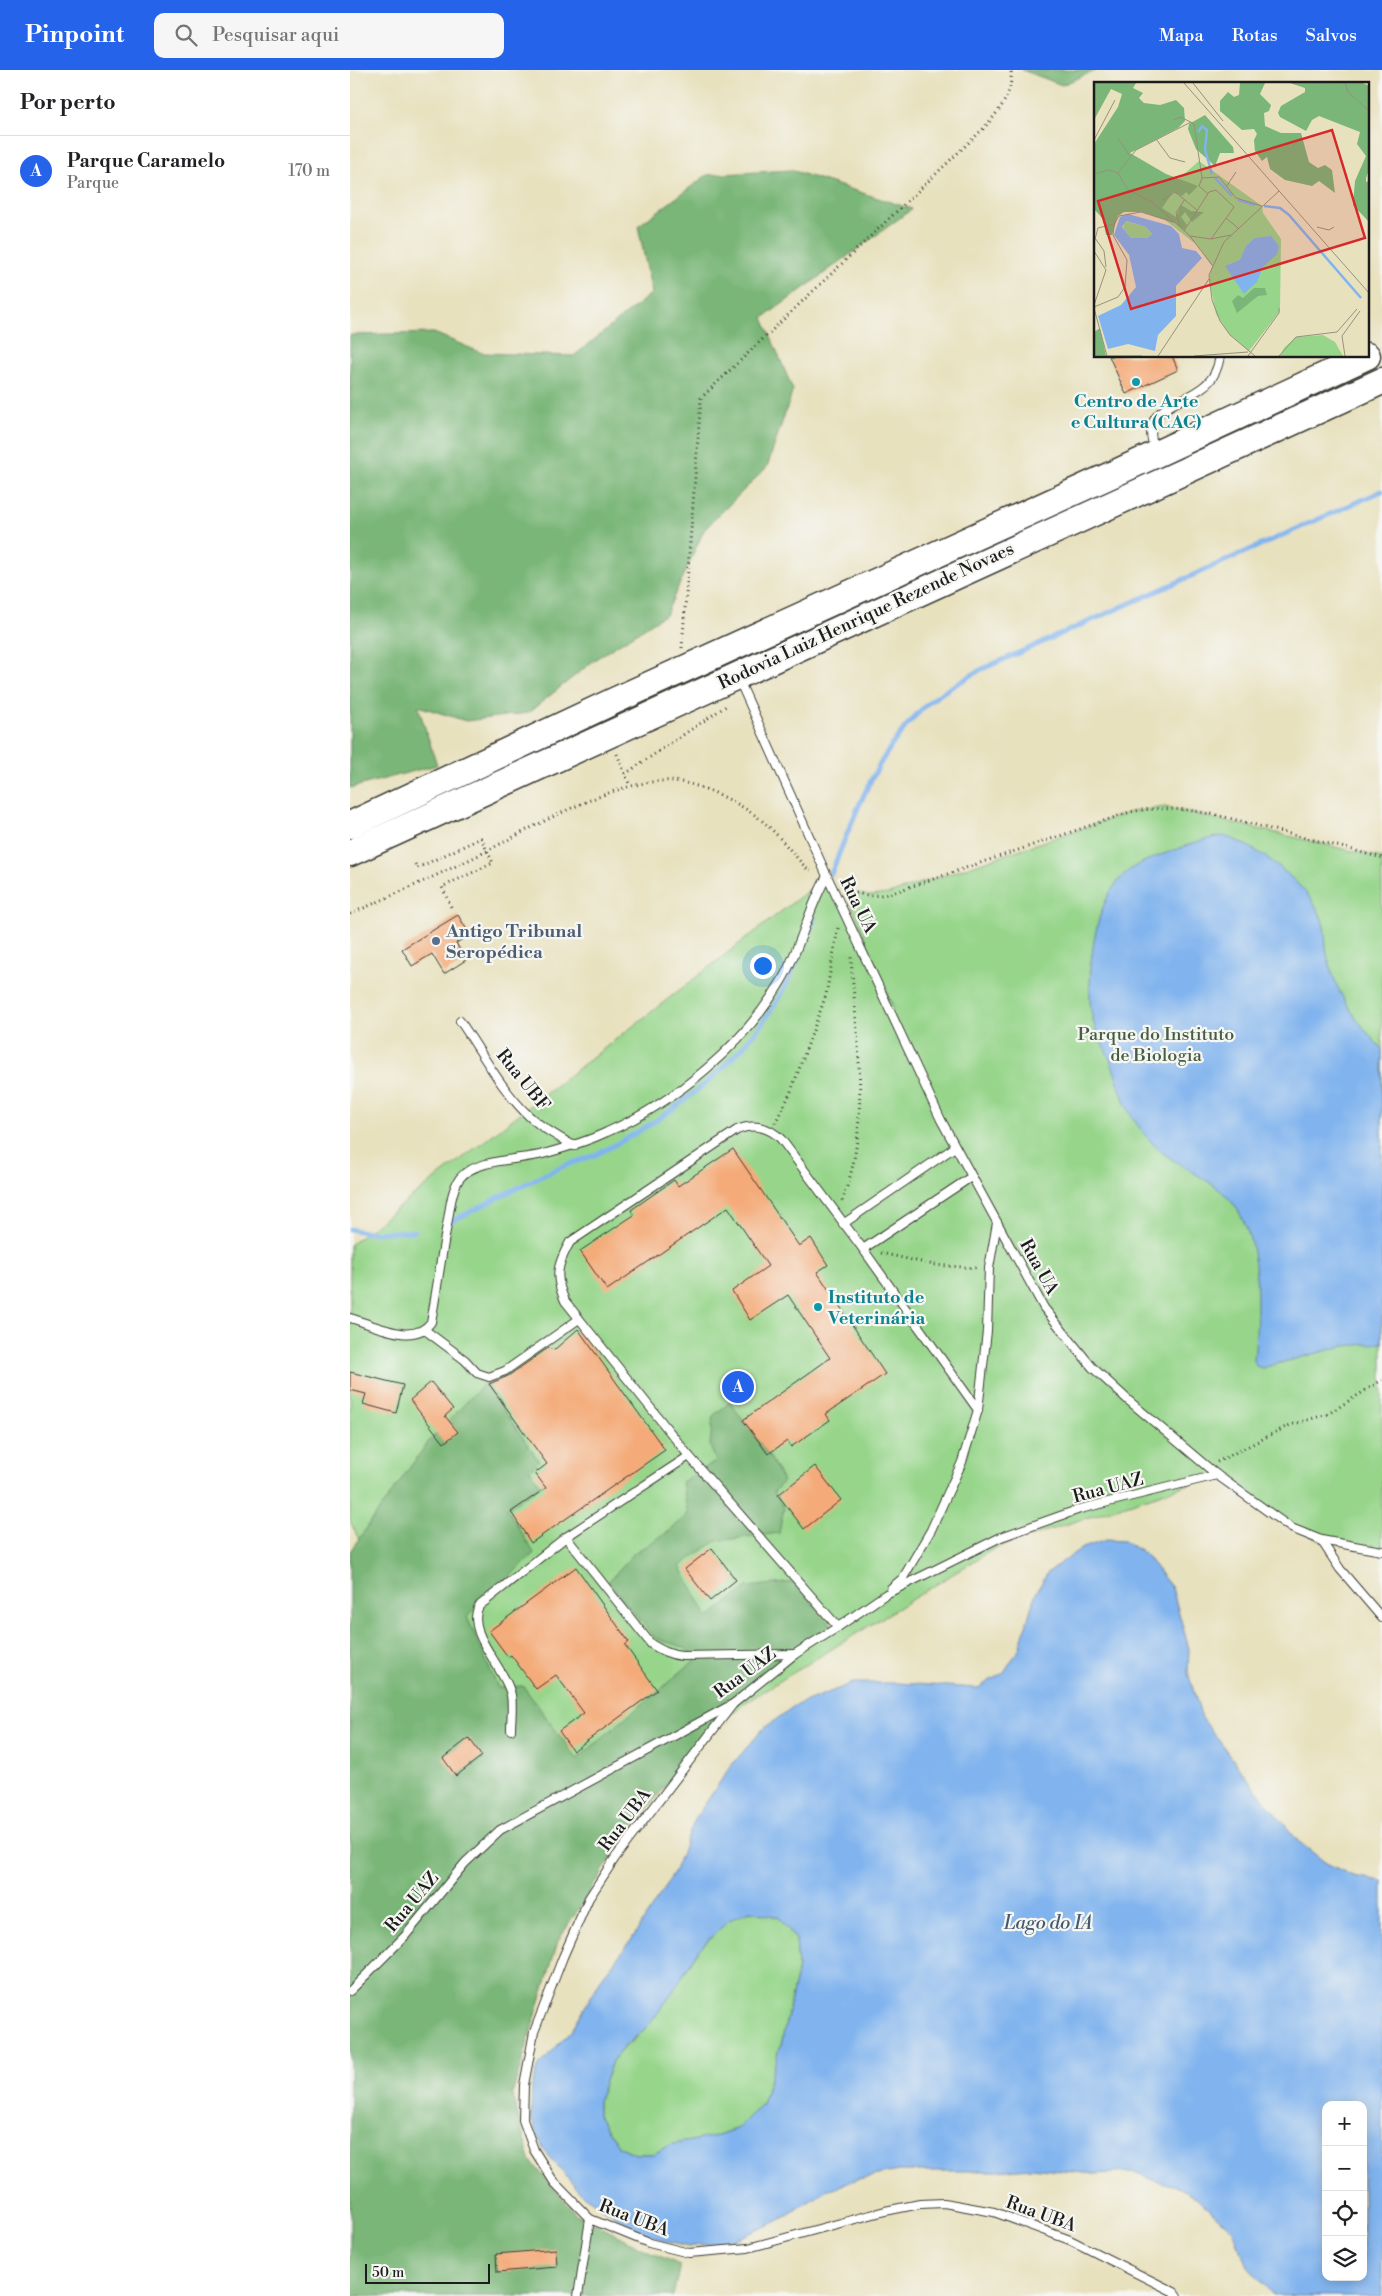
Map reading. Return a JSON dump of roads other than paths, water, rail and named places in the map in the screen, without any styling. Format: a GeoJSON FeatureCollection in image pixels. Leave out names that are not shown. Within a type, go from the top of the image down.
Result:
{"type":"FeatureCollection","features":[{"type":"Feature","properties":{"kind":"highway","name":"Rodovia Luiz Henrique Rezende Novaes"},"geometry":{"type":"LineString","coordinates":[[1369,355],[1382,349]]}},
{"type":"Feature","properties":{"kind":"highway","name":"Rodovia Luiz Henrique Rezende Novaes"},"geometry":{"type":"LineString","coordinates":[[350,825],[680,671],[1363,358]]}},
{"type":"Feature","properties":{"kind":"highway","name":"Rodovia Luiz Henrique Rezende Novaes"},"geometry":{"type":"LineString","coordinates":[[350,853],[1382,380]]}},
{"type":"Feature","properties":{"kind":"lane"},"geometry":{"type":"LineString","coordinates":[[1156,454],[1150,434],[1156,417],[1166,406],[1196,391],[1208,382],[1216,372],[1220,358]]}},
{"type":"Feature","properties":{"kind":"lane","name":"Rua UA"},"geometry":{"type":"LineString","coordinates":[[737,674],[827,876],[955,1147],[1044,1308],[1092,1367],[1217,1475],[1291,1528],[1321,1540],[1382,1551]]}},
{"type":"Feature","properties":{"kind":"lane"},"geometry":{"type":"LineString","coordinates":[[350,1318],[404,1333],[417,1333],[425,1330],[431,1322],[451,1204],[460,1179],[476,1167],[574,1146],[608,1132],[662,1101],[728,1050],[751,1023],[782,980],[800,945],[811,910],[827,876]]}},
{"type":"Feature","properties":{"kind":"lane","name":"Rua UBF"},"geometry":{"type":"LineString","coordinates":[[460,1020],[510,1094],[527,1114],[552,1134],[574,1146]]}},
{"type":"Feature","properties":{"kind":"lane"},"geometry":{"type":"LineString","coordinates":[[838,1627],[689,1456],[565,1301],[558,1286],[557,1276],[561,1258],[570,1242],[737,1130],[749,1126],[770,1131],[781,1139],[863,1249],[978,1410]]}},
{"type":"Feature","properties":{"kind":"lane"},"geometry":{"type":"LineString","coordinates":[[843,1224],[955,1147]]}},
{"type":"Feature","properties":{"kind":"lane"},"geometry":{"type":"LineString","coordinates":[[863,1249],[971,1177]]}},
{"type":"Feature","properties":{"kind":"lane"},"geometry":{"type":"LineString","coordinates":[[886,1594],[902,1578],[931,1530],[962,1462],[978,1410],[987,1332],[989,1268],[997,1223]]}},
{"type":"Feature","properties":{"kind":"lane"},"geometry":{"type":"LineString","coordinates":[[425,1330],[465,1360],[477,1372],[489,1377],[505,1371],[579,1318]]}},
{"type":"Feature","properties":{"kind":"lane"},"geometry":{"type":"LineString","coordinates":[[511,1730],[511,1696],[503,1673],[481,1638],[476,1623],[476,1612],[486,1598],[566,1537],[689,1456]]}},
{"type":"Feature","properties":{"kind":"lane","name":"Rua UAZ"},"geometry":{"type":"LineString","coordinates":[[350,1991],[405,1936],[465,1863],[500,1830],[733,1704],[795,1654],[886,1594],[1001,1537],[1080,1510],[1217,1475]]}},
{"type":"Feature","properties":{"kind":"lane"},"geometry":{"type":"LineString","coordinates":[[566,1537],[651,1644],[660,1649],[672,1655],[682,1656],[795,1654]]}},
{"type":"Feature","properties":{"kind":"lane"},"geometry":{"type":"LineString","coordinates":[[1321,1540],[1340,1569],[1382,1618]]}},
{"type":"Feature","properties":{"kind":"lane","name":"Rua UBA"},"geometry":{"type":"LineString","coordinates":[[733,1704],[615,1858],[589,1898],[563,1956],[534,2032],[524,2085],[523,2120],[534,2150],[554,2182],[590,2220],[649,2243],[689,2253],[748,2248],[885,2211],[920,2204],[944,2203],[994,2212],[1070,2240],[1174,2292],[1177,2296]]}},
{"type":"Feature","properties":{"kind":"lane"},"geometry":{"type":"LineString","coordinates":[[578,2296],[590,2220]]}},
{"type":"Feature","properties":{"kind":"water"},"geometry":{"type":"Polygon","coordinates":[[[1223,836],[1251,848],[1266,857],[1281,868],[1307,894],[1322,920],[1326,950],[1339,990],[1348,1006],[1382,1049],[1382,1343],[1343,1346],[1262,1368],[1256,1366],[1254,1360],[1257,1324],[1255,1264],[1252,1245],[1239,1212],[1222,1192],[1156,1147],[1134,1120],[1125,1104],[1111,1062],[1095,1029],[1090,1002],[1091,964],[1097,925],[1106,899],[1121,878],[1131,869],[1151,859],[1197,842],[1223,836]]]}},
{"type":"Feature","properties":{"kind":"water","name":"Lago do IA"},"geometry":{"type":"Polygon","coordinates":[[[1106,1540],[1124,1541],[1145,1554],[1172,1588],[1189,1649],[1188,1673],[1202,1718],[1252,1785],[1298,1841],[1326,1863],[1353,1876],[1382,1881],[1382,2296],[1274,2296],[1248,2267],[1233,2231],[1196,2197],[1172,2185],[1152,2180],[1135,2172],[1095,2174],[1031,2168],[996,2171],[898,2171],[858,2179],[826,2191],[778,2221],[734,2240],[688,2247],[663,2241],[635,2229],[583,2195],[543,2149],[531,2118],[532,2084],[540,2064],[571,2031],[603,1976],[630,1942],[674,1873],[695,1819],[730,1767],[763,1729],[794,1706],[853,1683],[898,1683],[978,1688],[1004,1672],[1019,1649],[1035,1595],[1047,1573],[1080,1549],[1106,1540]],[[750,1911],[729,1920],[699,1949],[671,1995],[649,2025],[622,2049],[612,2061],[598,2101],[598,2116],[619,2147],[636,2154],[654,2154],[669,2145],[712,2137],[738,2128],[762,2104],[781,2045],[798,1968],[796,1939],[779,1917],[750,1911]]]}},
{"type":"Feature","properties":{"kind":"waterway"},"geometry":{"type":"LineString","coordinates":[[831,874],[849,828],[881,763],[909,723],[938,695],[980,670],[1382,491]]}},
{"type":"Feature","properties":{"kind":"waterway"},"geometry":{"type":"LineString","coordinates":[[450,1222],[545,1174],[595,1155],[622,1141],[649,1125],[699,1089],[744,1045],[780,996],[803,948],[814,919]]}},
{"type":"Feature","properties":{"kind":"waterway"},"geometry":{"type":"LineString","coordinates":[[350,1229],[369,1233],[415,1231]]}},
{"type":"Feature","properties":{"kind":"place","name":"Centro de Arte e Cultura (CAC)"},"geometry":{"type":"Point","coordinates":[1136,382]}},
{"type":"Feature","properties":{"kind":"place","name":"Antigo Tribunal Seropédica"},"geometry":{"type":"Point","coordinates":[436,941]}},
{"type":"Feature","properties":{"kind":"place","name":"Instituto de Veterinária"},"geometry":{"type":"Point","coordinates":[818,1307]}},
{"type":"Feature","properties":{"kind":"place","name":"Parque Caramelo"},"geometry":{"type":"Point","coordinates":[738,1387]}},
{"type":"Feature","properties":{"kind":"park label","name":"Parque do Instituto de Biologia"},"geometry":{"type":"Point","coordinates":[1156,1044]}}]}
